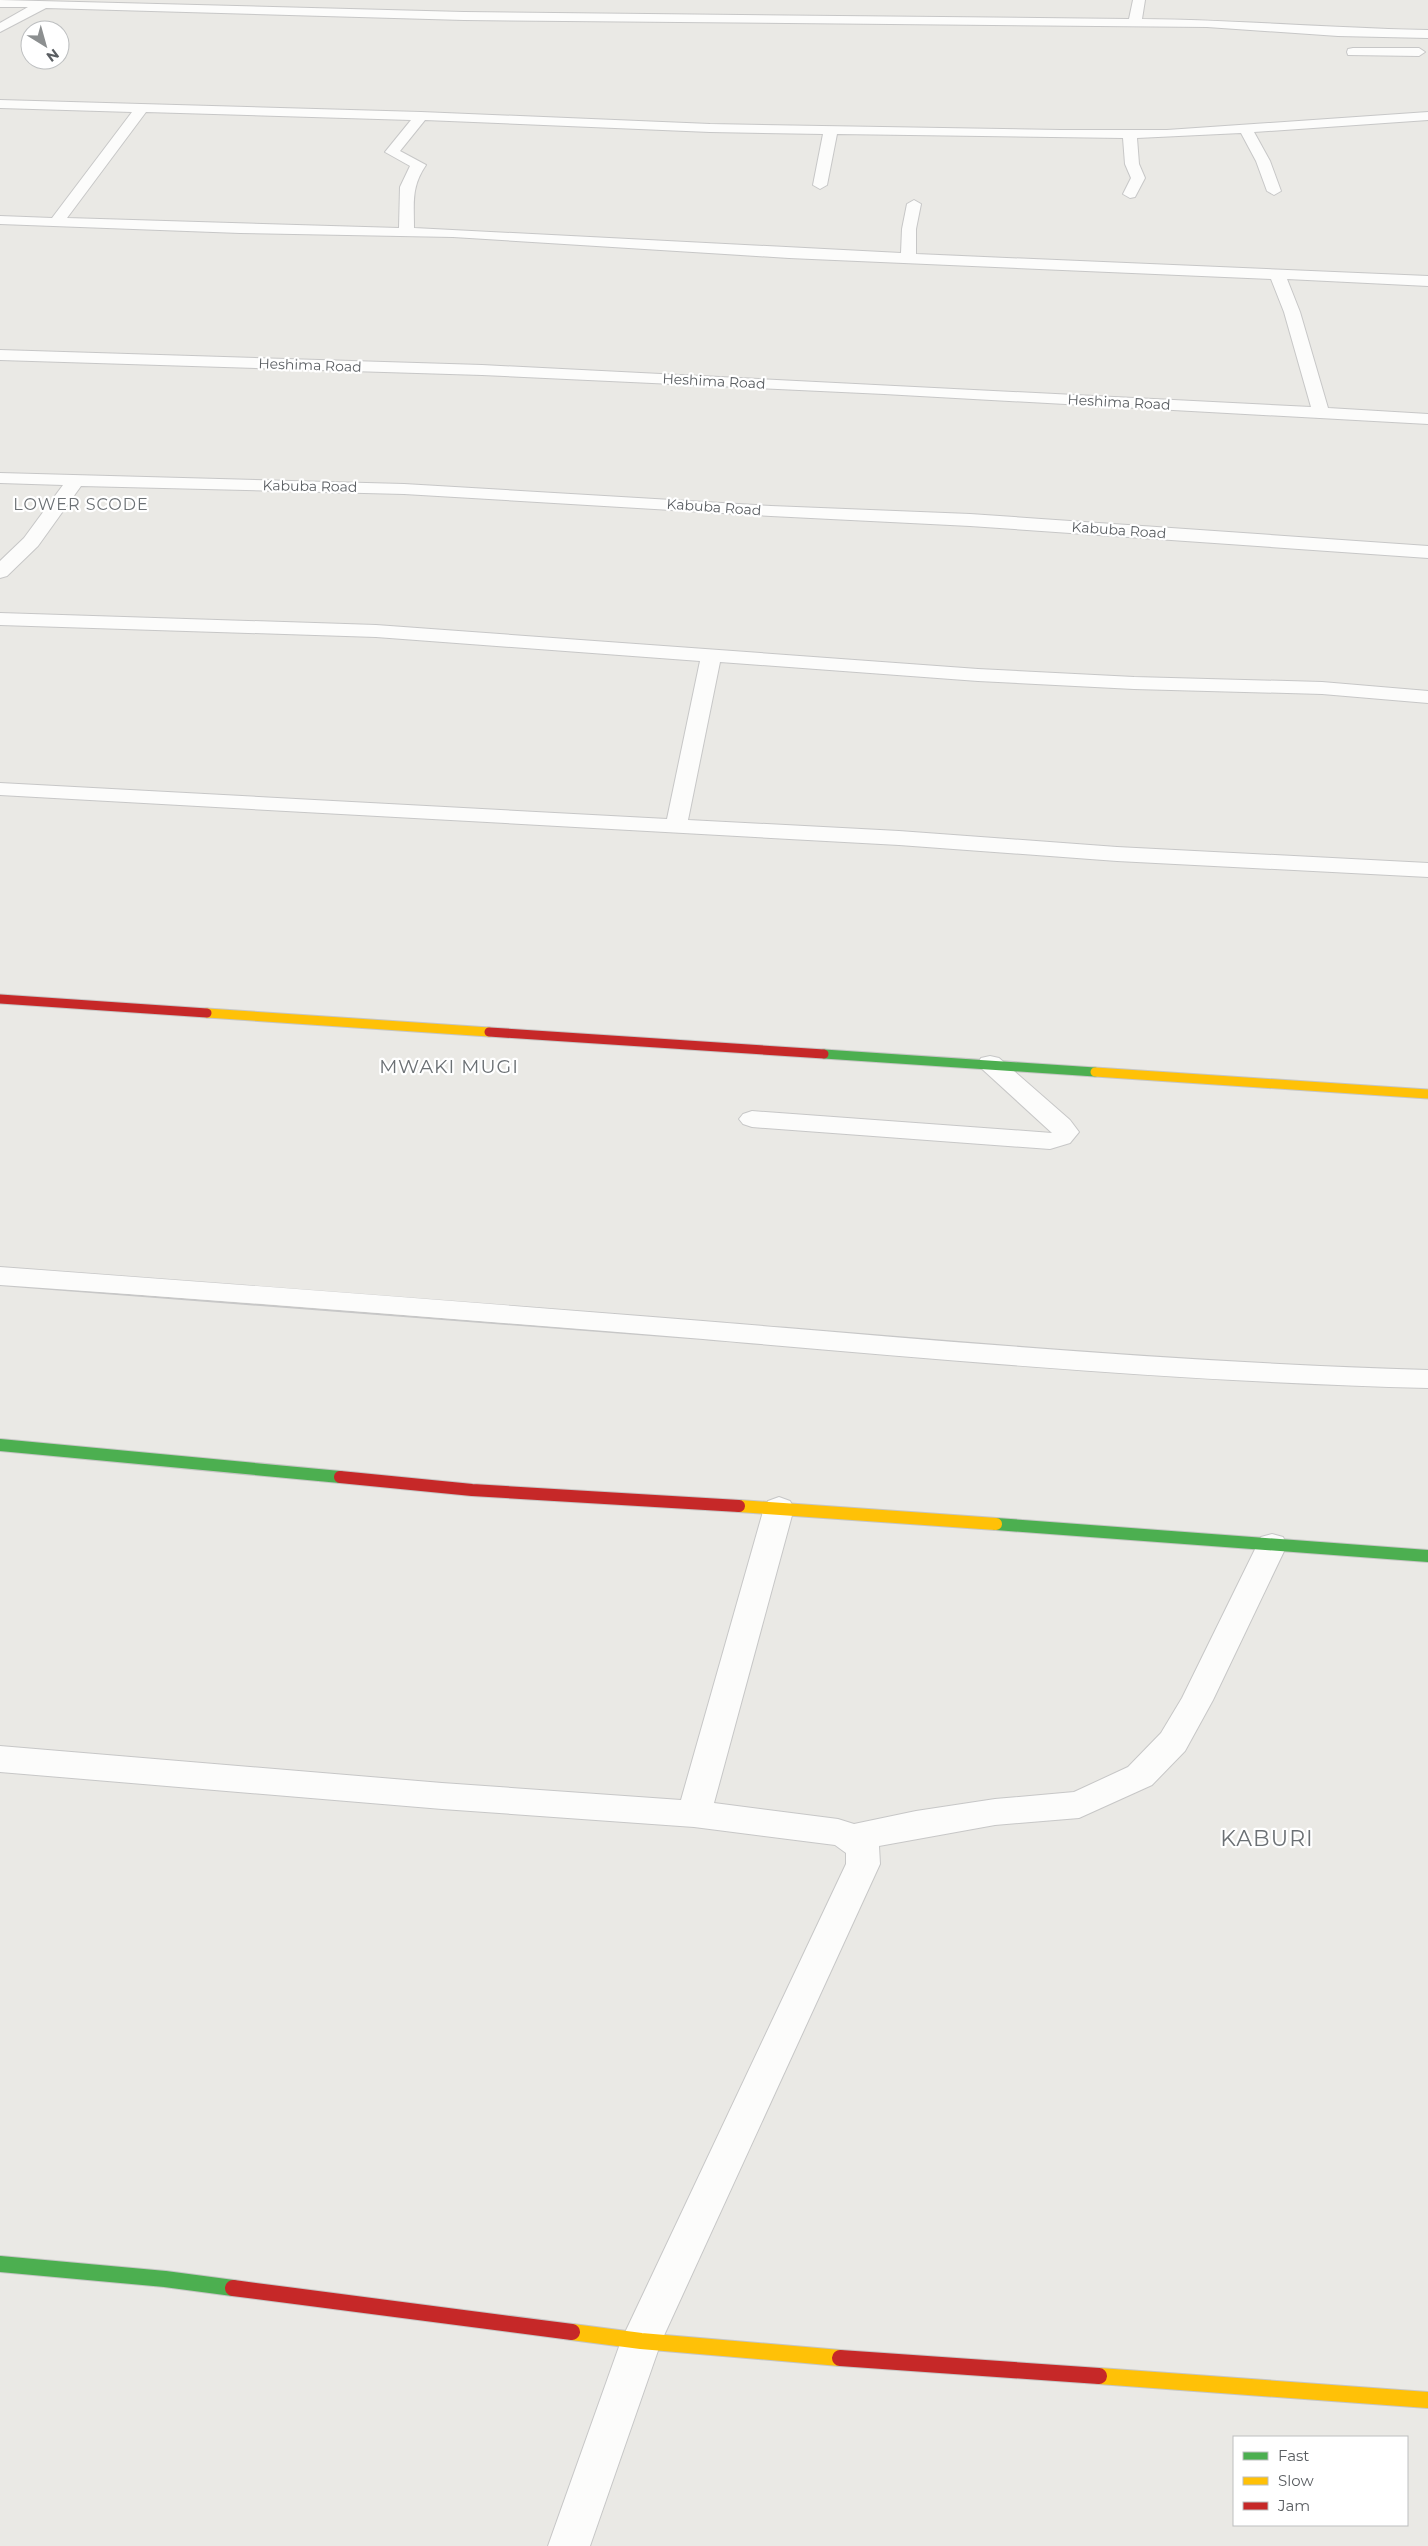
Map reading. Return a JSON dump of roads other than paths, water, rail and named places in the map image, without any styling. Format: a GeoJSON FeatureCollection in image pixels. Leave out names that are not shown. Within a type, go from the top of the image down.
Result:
{"type":"FeatureCollection","features":[{"type":"Feature","properties":{"kind":"street"},"geometry":{"type":"LineString","coordinates":[[1135,22],[1139,0]]}},
{"type":"Feature","properties":{"kind":"street"},"geometry":{"type":"LineString","coordinates":[[0,3],[42,5],[66,3],[464,16],[1208,23],[1338,32],[1428,34]]}},
{"type":"Feature","properties":{"kind":"street"},"geometry":{"type":"LineString","coordinates":[[0,28],[42,5]]}},
{"type":"Feature","properties":{"kind":"street"},"geometry":{"type":"LineString","coordinates":[[1012,21],[1016,7]]}},
{"type":"Feature","properties":{"kind":"street"},"geometry":{"type":"LineString","coordinates":[[1353,52],[1428,52]]}},
{"type":"Feature","properties":{"kind":"street"},"geometry":{"type":"LineString","coordinates":[[0,104],[831,130],[1130,134],[1246,130],[1428,116]]}},
{"type":"Feature","properties":{"kind":"street"},"geometry":{"type":"LineString","coordinates":[[56,222],[142,108]]}},
{"type":"Feature","properties":{"kind":"street"},"geometry":{"type":"LineString","coordinates":[[406,231],[406,193],[410,176],[420,165],[392,152],[421,116]]}},
{"type":"Feature","properties":{"kind":"street"},"geometry":{"type":"LineString","coordinates":[[820,185],[831,130]]}},
{"type":"Feature","properties":{"kind":"street"},"geometry":{"type":"LineString","coordinates":[[1246,130],[1263,161],[1274,191]]}},
{"type":"Feature","properties":{"kind":"street"},"geometry":{"type":"LineString","coordinates":[[1130,134],[1132,164],[1138,178],[1130,194]]}},
{"type":"Feature","properties":{"kind":"street"},"geometry":{"type":"LineString","coordinates":[[908,257],[909,229],[914,204]]}},
{"type":"Feature","properties":{"kind":"street"},"geometry":{"type":"LineString","coordinates":[[0,220],[240,229],[406,231],[789,253],[1428,281]]}},
{"type":"Feature","properties":{"kind":"street"},"geometry":{"type":"LineString","coordinates":[[1278,275],[1292,312],[1321,413]]}},
{"type":"Feature","properties":{"kind":"street","name":"Heshima Road"},"geometry":{"type":"LineString","coordinates":[[0,355],[482,370],[884,389],[1428,419]]}},
{"type":"Feature","properties":{"kind":"street","name":"Kabuba Road"},"geometry":{"type":"LineString","coordinates":[[0,478],[404,489],[771,512],[970,520],[1428,552]]}},
{"type":"Feature","properties":{"kind":"street"},"geometry":{"type":"LineString","coordinates":[[0,572],[31,542],[74,481]]}},
{"type":"Feature","properties":{"kind":"street"},"geometry":{"type":"LineString","coordinates":[[0,619],[376,631],[711,657],[978,675],[1134,683],[1322,688],[1428,697]]}},
{"type":"Feature","properties":{"kind":"street"},"geometry":{"type":"LineString","coordinates":[[676,826],[711,657]]}},
{"type":"Feature","properties":{"kind":"street"},"geometry":{"type":"LineString","coordinates":[[0,789],[898,838],[1117,854],[1428,870]]}},
{"type":"Feature","properties":{"kind":"street"},"geometry":{"type":"LineString","coordinates":[[0,999],[1428,1094]]}},
{"type":"Feature","properties":{"kind":"street"},"geometry":{"type":"LineString","coordinates":[[752,1119],[1050,1141],[1061,1138],[1066,1132],[1061,1125],[990,1064]]}},
{"type":"Feature","properties":{"kind":"street"},"geometry":{"type":"LineString","coordinates":[[0,1276],[342,1300],[903,1347],[1323,1376],[1428,1379]]}},
{"type":"Feature","properties":{"kind":"street"},"geometry":{"type":"LineString","coordinates":[[0,1445],[472,1490],[779,1508],[1428,1556]]}},
{"type":"Feature","properties":{"kind":"street"},"geometry":{"type":"LineString","coordinates":[[694,1814],[779,1508]]}},
{"type":"Feature","properties":{"kind":"street"},"geometry":{"type":"LineString","coordinates":[[853,1838],[916,1824],[975,1815],[1079,1805],[1140,1776],[1173,1742],[1197,1700],[1272,1545]]}},
{"type":"Feature","properties":{"kind":"street"},"geometry":{"type":"LineString","coordinates":[[0,1758],[442,1796],[694,1814],[838,1832],[853,1838],[863,1849],[863,1864],[641,2341],[569,2546]]}},
{"type":"Feature","properties":{"kind":"street"},"geometry":{"type":"LineString","coordinates":[[0,2264],[165,2279],[641,2341],[929,2365],[1338,2392],[1428,2400]]}},
{"type":"Feature","properties":{"kind":"district","name":"LOWER SCODE"},"geometry":{"type":"Point","coordinates":[81,504]}},
{"type":"Feature","properties":{"kind":"district","name":"MWAKI MUGI"},"geometry":{"type":"Point","coordinates":[449,1066]}},
{"type":"Feature","properties":{"kind":"district","name":"KABURI"},"geometry":{"type":"Point","coordinates":[1267,1838]}}]}
